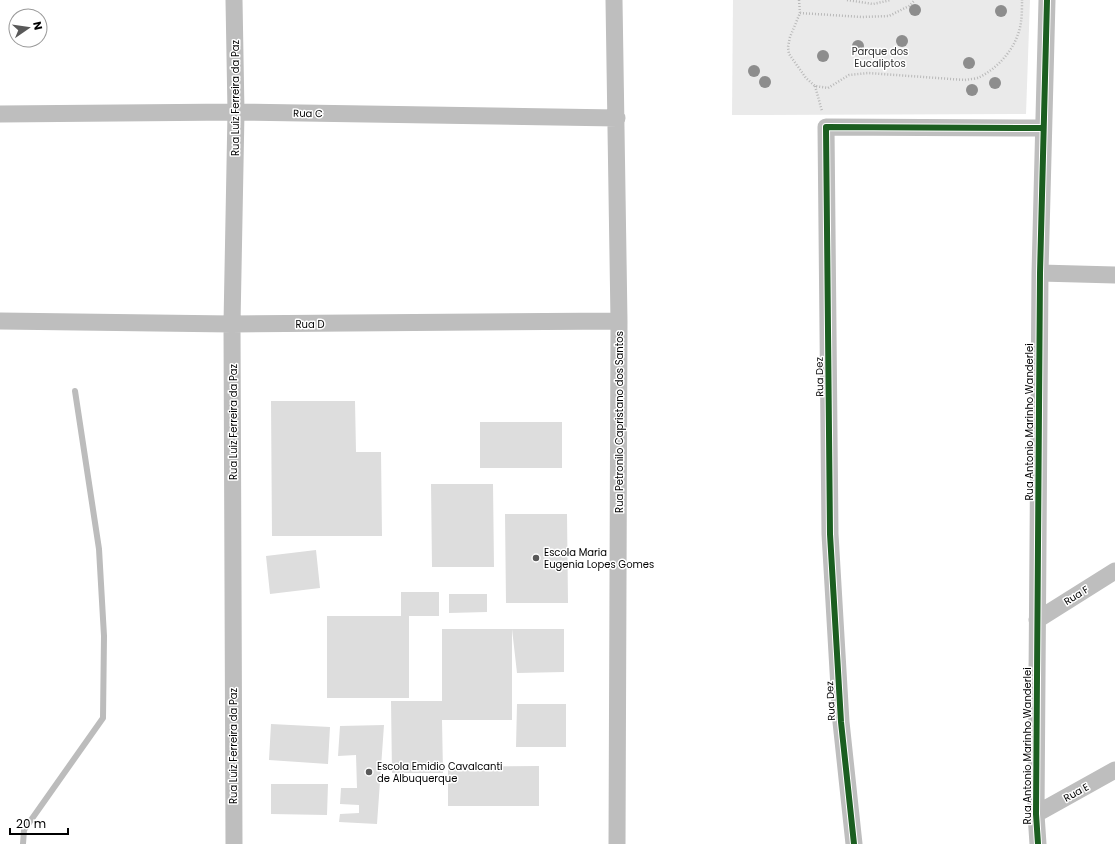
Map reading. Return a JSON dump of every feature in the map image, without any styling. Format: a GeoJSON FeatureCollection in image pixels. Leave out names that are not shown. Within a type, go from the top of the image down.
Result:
{"type":"FeatureCollection","features":[{"type":"Feature","properties":{"kind":"street","name":"Rua Luiz Ferreira da Paz"},"geometry":{"type":"LineString","coordinates":[[234,0],[236,112],[232,324],[234,844]]}},
{"type":"Feature","properties":{"kind":"street","name":"Rua Petronilo Capristano dos Santos"},"geometry":{"type":"LineString","coordinates":[[614,0],[619,321],[617,844]]}},
{"type":"Feature","properties":{"kind":"street","name":"Rua Antonio Marinho Wanderlei"},"geometry":{"type":"LineString","coordinates":[[1038,844],[1036,814],[1040,273],[1047,0]]}},
{"type":"Feature","properties":{"kind":"street","name":"Rua C"},"geometry":{"type":"LineString","coordinates":[[0,114],[236,112],[617,118]]}},
{"type":"Feature","properties":{"kind":"street"},"geometry":{"type":"LineString","coordinates":[[826,126],[1044,128]]}},
{"type":"Feature","properties":{"kind":"street","name":"Rua Dez"},"geometry":{"type":"LineString","coordinates":[[826,126],[830,534],[841,722],[854,844]]}},
{"type":"Feature","properties":{"kind":"street"},"geometry":{"type":"LineString","coordinates":[[1040,273],[1115,275]]}},
{"type":"Feature","properties":{"kind":"street","name":"Rua D"},"geometry":{"type":"LineString","coordinates":[[0,321],[232,324],[619,321]]}},
{"type":"Feature","properties":{"kind":"street","name":"Rua F"},"geometry":{"type":"LineString","coordinates":[[1037,620],[1115,571]]}},
{"type":"Feature","properties":{"kind":"street","name":"Rua E"},"geometry":{"type":"LineString","coordinates":[[1036,814],[1115,770]]}},
{"type":"Feature","properties":{"kind":"path"},"geometry":{"type":"LineString","coordinates":[[799,0],[800,13],[790,37],[788,47],[790,54],[806,78],[815,86],[828,88],[849,75],[868,73],[965,80],[979,78],[995,67],[1009,52],[1016,39],[1021,22],[1022,0]]}},
{"type":"Feature","properties":{"kind":"path"},"geometry":{"type":"LineString","coordinates":[[847,0],[873,4],[891,0]]}},
{"type":"Feature","properties":{"kind":"path"},"geometry":{"type":"LineString","coordinates":[[800,13],[862,17],[889,16],[909,6],[915,0]]}},
{"type":"Feature","properties":{"kind":"path"},"geometry":{"type":"LineString","coordinates":[[815,86],[826,126]]}},
{"type":"Feature","properties":{"kind":"green space","name":"Parque dos Eucaliptos"},"geometry":{"type":"Polygon","coordinates":[[[733,0],[1030,0],[1026,114],[732,115],[733,0]]]}},
{"type":"Feature","properties":{"kind":"building"},"geometry":{"type":"Polygon","coordinates":[[[271,401],[355,401],[356,452],[381,452],[382,536],[272,536],[271,401]]]}},
{"type":"Feature","properties":{"kind":"building"},"geometry":{"type":"Polygon","coordinates":[[[480,422],[562,422],[562,468],[480,468],[480,422]]]}},
{"type":"Feature","properties":{"kind":"building"},"geometry":{"type":"Polygon","coordinates":[[[431,484],[493,484],[494,567],[432,567],[431,484]]]}},
{"type":"Feature","properties":{"kind":"building","name":"Escola Maria Eugenia Lopes Gomes"},"geometry":{"type":"Polygon","coordinates":[[[505,514],[567,514],[568,603],[506,603],[505,514]]]}},
{"type":"Feature","properties":{"kind":"building"},"geometry":{"type":"Polygon","coordinates":[[[316,550],[320,588],[270,594],[266,556],[316,550]]]}},
{"type":"Feature","properties":{"kind":"building"},"geometry":{"type":"Polygon","coordinates":[[[401,592],[439,592],[439,616],[409,616],[409,698],[327,698],[327,616],[401,616],[401,592]]]}},
{"type":"Feature","properties":{"kind":"building"},"geometry":{"type":"Polygon","coordinates":[[[449,594],[487,594],[487,612],[449,613],[449,594]]]}},
{"type":"Feature","properties":{"kind":"building"},"geometry":{"type":"Polygon","coordinates":[[[442,629],[512,629],[512,720],[442,720],[443,773],[392,773],[391,701],[442,701],[442,629]]]}},
{"type":"Feature","properties":{"kind":"building"},"geometry":{"type":"Polygon","coordinates":[[[512,629],[564,629],[564,672],[517,673],[512,629]]]}},
{"type":"Feature","properties":{"kind":"building"},"geometry":{"type":"Polygon","coordinates":[[[517,704],[566,704],[566,747],[516,747],[517,704]]]}},
{"type":"Feature","properties":{"kind":"building"},"geometry":{"type":"Polygon","coordinates":[[[271,724],[330,727],[328,764],[269,760],[271,724]]]}},
{"type":"Feature","properties":{"kind":"building","name":"Escola Emidio Cavalcanti de Albuquerque"},"geometry":{"type":"Polygon","coordinates":[[[384,725],[377,824],[339,822],[340,814],[359,813],[359,805],[340,804],[341,788],[357,788],[356,755],[338,756],[340,726],[384,725]]]}},
{"type":"Feature","properties":{"kind":"building"},"geometry":{"type":"Polygon","coordinates":[[[539,766],[539,806],[448,806],[448,767],[539,766]]]}},
{"type":"Feature","properties":{"kind":"building"},"geometry":{"type":"Polygon","coordinates":[[[271,784],[328,784],[327,815],[271,814],[271,784]]]}},
{"type":"Feature","properties":{"kind":"waterway"},"geometry":{"type":"LineString","coordinates":[[23,844],[24,830],[103,718],[104,636],[99,549],[75,391]]}},
{"type":"Feature","properties":{"kind":"cycle path"},"geometry":{"type":"LineString","coordinates":[[1038,844],[1036,814],[1040,273],[1047,0]]}},
{"type":"Feature","properties":{"kind":"cycle path"},"geometry":{"type":"LineString","coordinates":[[854,844],[841,722],[830,534],[826,127],[1043,128]]}},
{"type":"Feature","properties":{"kind":"place","name":"Escola Maria Eugenia Lopes Gomes"},"geometry":{"type":"Point","coordinates":[536,558]}},
{"type":"Feature","properties":{"kind":"place","name":"Escola Emidio Cavalcanti de Albuquerque"},"geometry":{"type":"Point","coordinates":[369,772]}}]}
